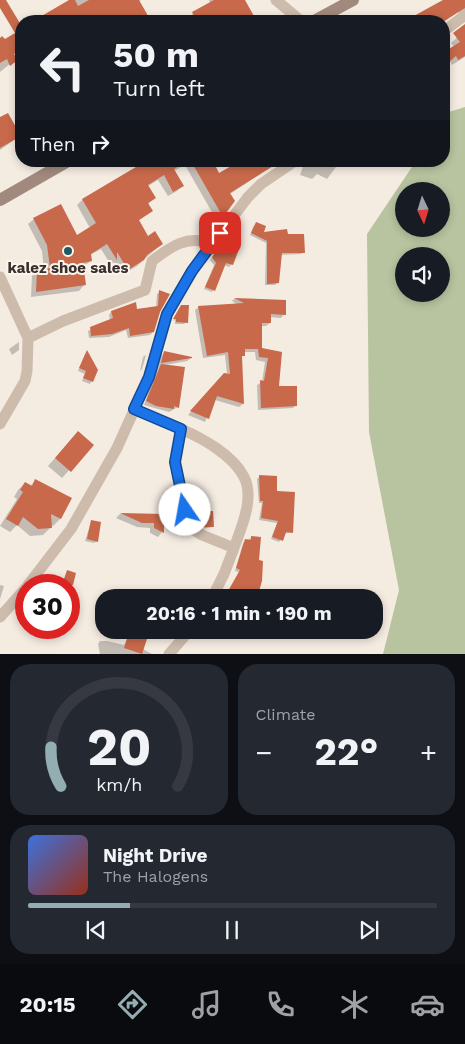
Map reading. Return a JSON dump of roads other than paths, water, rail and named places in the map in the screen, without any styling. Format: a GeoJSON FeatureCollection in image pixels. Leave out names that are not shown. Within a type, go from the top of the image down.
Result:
{"type":"FeatureCollection","features":[{"type":"Feature","properties":{"kind":"main road"},"geometry":{"type":"LineString","coordinates":[[325,15],[353,0]]}},
{"type":"Feature","properties":{"kind":"main road"},"geometry":{"type":"LineString","coordinates":[[0,200],[58,167]]}},
{"type":"Feature","properties":{"kind":"street"},"geometry":{"type":"LineString","coordinates":[[276,0],[295,15]]}},
{"type":"Feature","properties":{"kind":"street"},"geometry":{"type":"LineString","coordinates":[[450,26],[465,15]]}},
{"type":"Feature","properties":{"kind":"street"},"geometry":{"type":"LineString","coordinates":[[36,574],[71,529],[117,448],[149,377],[167,314],[211,244],[260,184],[285,167]]}},
{"type":"Feature","properties":{"kind":"street"},"geometry":{"type":"LineString","coordinates":[[28,338],[63,320],[145,290],[152,261],[179,243],[193,239],[211,244]]}},
{"type":"Feature","properties":{"kind":"street"},"geometry":{"type":"LineString","coordinates":[[0,277],[28,338],[27,371],[24,381],[0,424]]}},
{"type":"Feature","properties":{"kind":"street"},"geometry":{"type":"LineString","coordinates":[[134,409],[204,439],[223,453],[244,477],[247,504],[234,548],[216,589]]}},
{"type":"Feature","properties":{"kind":"street"},"geometry":{"type":"LineString","coordinates":[[181,429],[175,462],[188,526],[202,535],[234,548]]}},
{"type":"Feature","properties":{"kind":"street"},"geometry":{"type":"LineString","coordinates":[[0,618],[15,600]]}},
{"type":"Feature","properties":{"kind":"street"},"geometry":{"type":"LineString","coordinates":[[169,654],[182,639]]}},
{"type":"Feature","properties":{"kind":"place","name":"kalez shoe sales"},"geometry":{"type":"Point","coordinates":[68,251]}}]}
